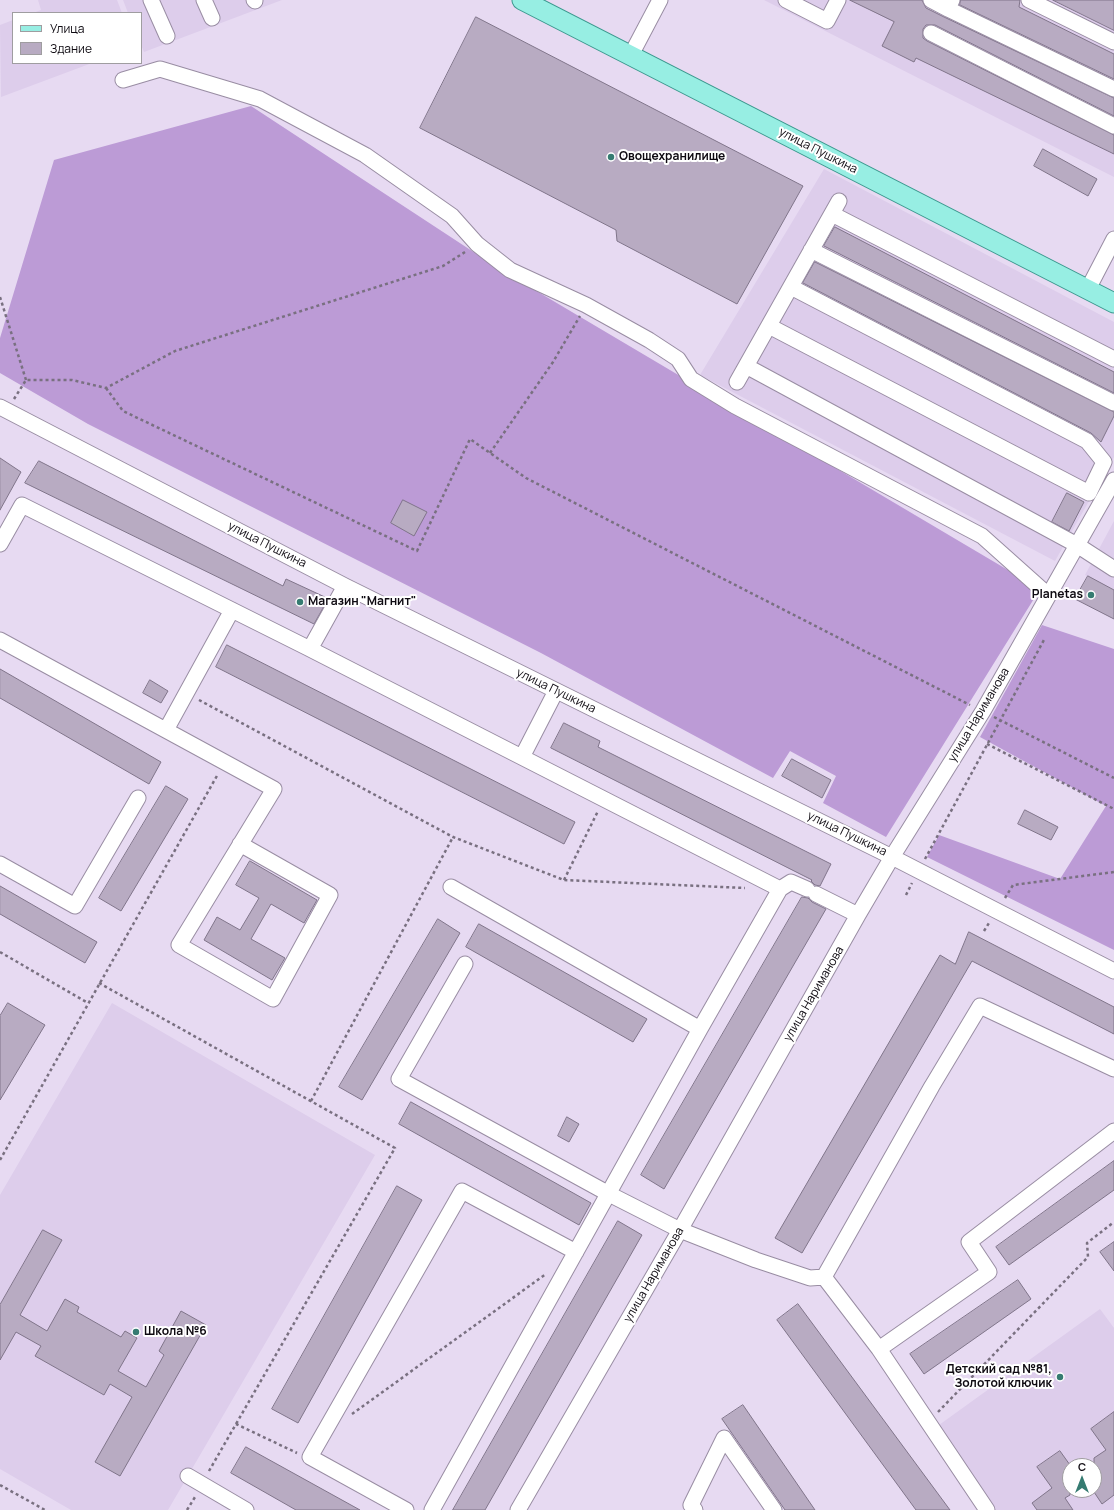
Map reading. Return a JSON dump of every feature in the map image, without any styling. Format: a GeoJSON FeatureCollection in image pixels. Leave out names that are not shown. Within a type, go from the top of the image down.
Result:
{"type":"FeatureCollection","features":[{"type":"Feature","properties":{"kind":"main road","name":"улица Пушкина"},"geometry":{"type":"LineString","coordinates":[[522,0],[1114,303]]}},
{"type":"Feature","properties":{"kind":"street"},"geometry":{"type":"LineString","coordinates":[[151,0],[167,36]]}},
{"type":"Feature","properties":{"kind":"street"},"geometry":{"type":"LineString","coordinates":[[204,0],[212,18]]}},
{"type":"Feature","properties":{"kind":"street"},"geometry":{"type":"LineString","coordinates":[[631,55],[660,0]]}},
{"type":"Feature","properties":{"kind":"street"},"geometry":{"type":"LineString","coordinates":[[786,0],[827,21],[838,0]]}},
{"type":"Feature","properties":{"kind":"street"},"geometry":{"type":"LineString","coordinates":[[931,0],[950,4],[1114,89]]}},
{"type":"Feature","properties":{"kind":"street"},"geometry":{"type":"LineString","coordinates":[[1029,0],[1114,42]]}},
{"type":"Feature","properties":{"kind":"street"},"geometry":{"type":"LineString","coordinates":[[931,33],[1114,126]]}},
{"type":"Feature","properties":{"kind":"street"},"geometry":{"type":"LineString","coordinates":[[123,80],[160,69],[260,99],[365,156],[452,216],[477,244],[510,270],[586,305],[649,340],[678,359],[690,378],[735,406],[982,536],[1048,595]]}},
{"type":"Feature","properties":{"kind":"street"},"geometry":{"type":"LineString","coordinates":[[737,382],[835,208],[1114,359]]}},
{"type":"Feature","properties":{"kind":"street"},"geometry":{"type":"LineString","coordinates":[[1088,289],[1114,239]]}},
{"type":"Feature","properties":{"kind":"street"},"geometry":{"type":"LineString","coordinates":[[811,250],[1114,403]]}},
{"type":"Feature","properties":{"kind":"street"},"geometry":{"type":"LineString","coordinates":[[769,326],[1089,493],[1109,465],[1087,441],[791,287]]}},
{"type":"Feature","properties":{"kind":"street"},"geometry":{"type":"LineString","coordinates":[[746,366],[1077,545],[1114,569]]}},
{"type":"Feature","properties":{"kind":"street","name":"улица Пушкина"},"geometry":{"type":"LineString","coordinates":[[4,409],[345,586],[892,857],[1114,971]]}},
{"type":"Feature","properties":{"kind":"street","name":"улица Нариманова"},"geometry":{"type":"LineString","coordinates":[[521,1509],[858,915],[892,857],[983,711],[1077,545],[1110,496],[1114,480]]}},
{"type":"Feature","properties":{"kind":"street"},"geometry":{"type":"LineString","coordinates":[[0,544],[22,505],[310,649],[780,889]]}},
{"type":"Feature","properties":{"kind":"street"},"geometry":{"type":"LineString","coordinates":[[310,649],[345,586]]}},
{"type":"Feature","properties":{"kind":"street"},"geometry":{"type":"LineString","coordinates":[[166,730],[232,610]]}},
{"type":"Feature","properties":{"kind":"street"},"geometry":{"type":"LineString","coordinates":[[0,640],[274,788],[240,844],[179,945],[273,999],[330,895],[240,844]]}},
{"type":"Feature","properties":{"kind":"street"},"geometry":{"type":"LineString","coordinates":[[522,757],[556,691]]}},
{"type":"Feature","properties":{"kind":"street"},"geometry":{"type":"LineString","coordinates":[[0,864],[76,906],[138,798]]}},
{"type":"Feature","properties":{"kind":"street"},"geometry":{"type":"LineString","coordinates":[[432,1510],[700,1029],[780,889],[791,882],[812,891],[858,915]]}},
{"type":"Feature","properties":{"kind":"street"},"geometry":{"type":"LineString","coordinates":[[451,887],[700,1029]]}},
{"type":"Feature","properties":{"kind":"street"},"geometry":{"type":"LineString","coordinates":[[465,964],[400,1079],[609,1194],[680,1230],[770,1265],[810,1278],[824,1277]]}},
{"type":"Feature","properties":{"kind":"street"},"geometry":{"type":"LineString","coordinates":[[824,1277],[932,1086],[980,1006],[1114,1069]]}},
{"type":"Feature","properties":{"kind":"street"},"geometry":{"type":"LineString","coordinates":[[879,1349],[989,1272],[969,1242],[1114,1131]]}},
{"type":"Feature","properties":{"kind":"street"},"geometry":{"type":"LineString","coordinates":[[406,1510],[310,1457],[462,1191],[576,1252]]}},
{"type":"Feature","properties":{"kind":"street"},"geometry":{"type":"LineString","coordinates":[[824,1277],[879,1349],[987,1510]]}},
{"type":"Feature","properties":{"kind":"street"},"geometry":{"type":"LineString","coordinates":[[695,1510],[691,1505],[724,1438],[774,1510]]}},
{"type":"Feature","properties":{"kind":"street"},"geometry":{"type":"LineString","coordinates":[[188,1476],[246,1510]]}},
{"type":"Feature","properties":{"kind":"path"},"geometry":{"type":"LineString","coordinates":[[106,388],[175,351],[443,266],[477,244]]}},
{"type":"Feature","properties":{"kind":"path"},"geometry":{"type":"LineString","coordinates":[[0,297],[26,380]]}},
{"type":"Feature","properties":{"kind":"path"},"geometry":{"type":"LineString","coordinates":[[490,453],[553,362],[586,305]]}},
{"type":"Feature","properties":{"kind":"path"},"geometry":{"type":"LineString","coordinates":[[26,380],[72,380],[106,388],[123,411],[417,551],[470,439],[526,478],[1114,778]]}},
{"type":"Feature","properties":{"kind":"path"},"geometry":{"type":"LineString","coordinates":[[4,409],[26,380]]}},
{"type":"Feature","properties":{"kind":"path"},"geometry":{"type":"LineString","coordinates":[[906,895],[1045,638]]}},
{"type":"Feature","properties":{"kind":"path"},"geometry":{"type":"LineString","coordinates":[[195,698],[453,838],[564,880],[749,888]]}},
{"type":"Feature","properties":{"kind":"path"},"geometry":{"type":"LineString","coordinates":[[987,744],[1114,809]]}},
{"type":"Feature","properties":{"kind":"path"},"geometry":{"type":"LineString","coordinates":[[0,1160],[224,762]]}},
{"type":"Feature","properties":{"kind":"path"},"geometry":{"type":"LineString","coordinates":[[564,880],[604,799]]}},
{"type":"Feature","properties":{"kind":"path"},"geometry":{"type":"LineString","coordinates":[[311,1101],[453,838]]}},
{"type":"Feature","properties":{"kind":"path"},"geometry":{"type":"LineString","coordinates":[[984,931],[1013,886],[1114,872]]}},
{"type":"Feature","properties":{"kind":"path"},"geometry":{"type":"LineString","coordinates":[[0,952],[88,1003]]}},
{"type":"Feature","properties":{"kind":"path"},"geometry":{"type":"LineString","coordinates":[[99,983],[395,1148],[187,1510]]}},
{"type":"Feature","properties":{"kind":"path"},"geometry":{"type":"LineString","coordinates":[[928,1423],[1088,1257],[1087,1243],[1114,1222]]}},
{"type":"Feature","properties":{"kind":"path"},"geometry":{"type":"LineString","coordinates":[[348,1416],[551,1270]]}},
{"type":"Feature","properties":{"kind":"path"},"geometry":{"type":"LineString","coordinates":[[236,1424],[296,1454],[302,1450]]}},
{"type":"Feature","properties":{"kind":"path"},"geometry":{"type":"LineString","coordinates":[[0,1485],[45,1510]]}},
{"type":"Feature","properties":{"kind":"shaded area"},"geometry":{"type":"Polygon","coordinates":[[[38,0],[117,0],[122,12],[36,12],[41,10],[38,0]]]}},
{"type":"Feature","properties":{"kind":"shaded area"},"geometry":{"type":"Polygon","coordinates":[[[123,0],[282,0],[144,52],[142,47],[142,12],[128,12],[123,0]]]}},
{"type":"Feature","properties":{"kind":"shaded area"},"geometry":{"type":"Polygon","coordinates":[[[764,0],[1114,0],[1114,177],[764,0]]]}},
{"type":"Feature","properties":{"kind":"shaded area"},"geometry":{"type":"Polygon","coordinates":[[[12,20],[12,64],[89,64],[1,97],[0,25],[12,20]]]}},
{"type":"Feature","properties":{"kind":"shaded area"},"geometry":{"type":"Polygon","coordinates":[[[251,106],[501,270],[1040,589],[886,837],[823,803],[836,776],[790,751],[773,778],[541,653],[88,424],[0,373],[0,338],[54,160],[251,106]]]}},
{"type":"Feature","properties":{"kind":"shaded area"},"geometry":{"type":"Polygon","coordinates":[[[824,169],[1114,322],[1114,457],[1055,561],[700,375],[824,169]]]}},
{"type":"Feature","properties":{"kind":"shaded area"},"geometry":{"type":"Polygon","coordinates":[[[1114,521],[1114,590],[1085,575],[1114,521]]]}},
{"type":"Feature","properties":{"kind":"shaded area"},"geometry":{"type":"Polygon","coordinates":[[[1042,625],[1114,649],[1114,950],[927,857],[939,835],[1060,879],[1106,806],[980,737],[1042,625]]]}},
{"type":"Feature","properties":{"kind":"shaded area","name":"Школа №6"},"geometry":{"type":"Polygon","coordinates":[[[112,1003],[375,1155],[168,1510],[71,1510],[0,1469],[0,1195],[112,1003]]]}},
{"type":"Feature","properties":{"kind":"shaded area","name":"Детский сад №81, Золотой ключик"},"geometry":{"type":"Polygon","coordinates":[[[1100,1309],[1114,1328],[1114,1510],[995,1510],[939,1425],[1100,1309]]]}},
{"type":"Feature","properties":{"kind":"building"},"geometry":{"type":"Polygon","coordinates":[[[850,0],[922,0],[926,8],[1114,98],[1114,116],[935,25],[926,25],[923,29],[923,38],[927,41],[1114,135],[1114,154],[916,58],[914,62],[882,46],[894,22],[850,0]]]}},
{"type":"Feature","properties":{"kind":"building"},"geometry":{"type":"Polygon","coordinates":[[[961,0],[1020,0],[1019,7],[1114,54],[1114,79],[960,5],[961,0]]]}},
{"type":"Feature","properties":{"kind":"building"},"geometry":{"type":"Polygon","coordinates":[[[1053,0],[1114,0],[1114,30],[1053,0]]]}},
{"type":"Feature","properties":{"kind":"building","name":"Овощехранилище"},"geometry":{"type":"Polygon","coordinates":[[[476,17],[803,186],[737,304],[617,241],[616,230],[420,128],[476,17]]]}},
{"type":"Feature","properties":{"kind":"building"},"geometry":{"type":"Polygon","coordinates":[[[1043,149],[1097,179],[1088,196],[1034,166],[1043,149]]]}},
{"type":"Feature","properties":{"kind":"building"},"geometry":{"type":"Polygon","coordinates":[[[835,227],[1114,372],[1114,393],[824,246],[835,227]]]}},
{"type":"Feature","properties":{"kind":"building"},"geometry":{"type":"Polygon","coordinates":[[[815,262],[1114,412],[1114,416],[1101,442],[1091,433],[803,283],[815,262]]]}},
{"type":"Feature","properties":{"kind":"building"},"geometry":{"type":"Polygon","coordinates":[[[0,458],[21,472],[0,510],[0,458]]]}},
{"type":"Feature","properties":{"kind":"building"},"geometry":{"type":"Polygon","coordinates":[[[39,461],[283,586],[286,579],[327,598],[323,608],[314,624],[25,483],[39,461]]]}},
{"type":"Feature","properties":{"kind":"building"},"geometry":{"type":"Polygon","coordinates":[[[1067,493],[1084,502],[1069,531],[1052,522],[1067,493]]]}},
{"type":"Feature","properties":{"kind":"building"},"geometry":{"type":"Polygon","coordinates":[[[403,500],[427,512],[414,536],[391,523],[403,500]]]}},
{"type":"Feature","properties":{"kind":"building"},"geometry":{"type":"Polygon","coordinates":[[[1088,576],[1114,590],[1114,619],[1075,599],[1088,576]]]}},
{"type":"Feature","properties":{"kind":"building"},"geometry":{"type":"Polygon","coordinates":[[[227,645],[575,822],[564,844],[216,667],[227,645]]]}},
{"type":"Feature","properties":{"kind":"building"},"geometry":{"type":"Polygon","coordinates":[[[0,669],[161,762],[149,784],[0,698],[0,669]]]}},
{"type":"Feature","properties":{"kind":"building"},"geometry":{"type":"Polygon","coordinates":[[[150,680],[168,691],[161,703],[143,693],[150,680]]]}},
{"type":"Feature","properties":{"kind":"building"},"geometry":{"type":"Polygon","coordinates":[[[564,723],[600,741],[598,747],[831,864],[820,886],[815,885],[811,881],[812,880],[551,748],[564,723]]]}},
{"type":"Feature","properties":{"kind":"building"},"geometry":{"type":"Polygon","coordinates":[[[792,759],[831,780],[822,798],[782,776],[792,759]]]}},
{"type":"Feature","properties":{"kind":"building"},"geometry":{"type":"Polygon","coordinates":[[[166,786],[188,799],[121,911],[99,898],[166,786]]]}},
{"type":"Feature","properties":{"kind":"building"},"geometry":{"type":"Polygon","coordinates":[[[1025,810],[1058,827],[1051,840],[1018,824],[1025,810]]]}},
{"type":"Feature","properties":{"kind":"building"},"geometry":{"type":"Polygon","coordinates":[[[250,861],[317,900],[304,923],[271,904],[251,939],[285,958],[272,980],[204,940],[217,917],[240,930],[259,898],[236,885],[250,861]]]}},
{"type":"Feature","properties":{"kind":"building"},"geometry":{"type":"Polygon","coordinates":[[[0,886],[97,942],[85,963],[0,914],[0,886]]]}},
{"type":"Feature","properties":{"kind":"building"},"geometry":{"type":"Polygon","coordinates":[[[802,897],[808,898],[812,902],[826,909],[664,1189],[641,1175],[802,897]]]}},
{"type":"Feature","properties":{"kind":"building"},"geometry":{"type":"Polygon","coordinates":[[[438,919],[460,933],[362,1100],[339,1087],[438,919]]]}},
{"type":"Feature","properties":{"kind":"building"},"geometry":{"type":"Polygon","coordinates":[[[479,924],[647,1019],[633,1042],[466,947],[479,924]]]}},
{"type":"Feature","properties":{"kind":"building"},"geometry":{"type":"Polygon","coordinates":[[[969,932],[1114,1007],[1114,1034],[972,961],[802,1253],[775,1238],[940,955],[955,964],[969,932]]]}},
{"type":"Feature","properties":{"kind":"building"},"geometry":{"type":"Polygon","coordinates":[[[8,1003],[45,1025],[0,1100],[0,1016],[8,1003]]]}},
{"type":"Feature","properties":{"kind":"building"},"geometry":{"type":"Polygon","coordinates":[[[411,1102],[591,1203],[579,1225],[399,1124],[411,1102]]]}},
{"type":"Feature","properties":{"kind":"building"},"geometry":{"type":"Polygon","coordinates":[[[567,1117],[579,1124],[569,1142],[558,1136],[567,1117]]]}},
{"type":"Feature","properties":{"kind":"building"},"geometry":{"type":"Polygon","coordinates":[[[1114,1161],[1114,1190],[1009,1265],[996,1247],[1114,1161]]]}},
{"type":"Feature","properties":{"kind":"building"},"geometry":{"type":"Polygon","coordinates":[[[397,1186],[422,1200],[298,1423],[272,1409],[397,1186]]]}},
{"type":"Feature","properties":{"kind":"building"},"geometry":{"type":"Polygon","coordinates":[[[618,1221],[642,1235],[485,1510],[453,1510],[618,1221]]]}},
{"type":"Feature","properties":{"kind":"building"},"geometry":{"type":"Polygon","coordinates":[[[43,1230],[62,1240],[20,1315],[47,1331],[65,1299],[79,1307],[77,1312],[121,1337],[125,1331],[137,1338],[118,1371],[146,1387],[164,1355],[159,1351],[181,1311],[206,1325],[120,1476],[95,1462],[132,1397],[110,1384],[104,1395],[35,1356],[41,1346],[16,1332],[0,1360],[0,1305],[43,1230]]]}},
{"type":"Feature","properties":{"kind":"building"},"geometry":{"type":"Polygon","coordinates":[[[1114,1242],[1114,1271],[1100,1252],[1114,1242]]]}},
{"type":"Feature","properties":{"kind":"building"},"geometry":{"type":"Polygon","coordinates":[[[1018,1280],[1031,1299],[924,1374],[910,1354],[1018,1280]]]}},
{"type":"Feature","properties":{"kind":"building"},"geometry":{"type":"Polygon","coordinates":[[[798,1304],[950,1510],[916,1510],[777,1320],[798,1304]]]}},
{"type":"Feature","properties":{"kind":"building"},"geometry":{"type":"Polygon","coordinates":[[[743,1405],[815,1510],[785,1510],[722,1419],[743,1405]]]}},
{"type":"Feature","properties":{"kind":"building"},"geometry":{"type":"Polygon","coordinates":[[[1114,1412],[1114,1495],[1102,1504],[1098,1498],[1102,1498],[1102,1458],[1094,1458],[1106,1450],[1091,1429],[1114,1412]]]}},
{"type":"Feature","properties":{"kind":"building"},"geometry":{"type":"Polygon","coordinates":[[[246,1447],[360,1510],[296,1510],[231,1473],[246,1447]]]}},
{"type":"Feature","properties":{"kind":"building"},"geometry":{"type":"Polygon","coordinates":[[[1060,1451],[1065,1458],[1062,1458],[1062,1498],[1065,1498],[1073,1510],[1037,1510],[1032,1503],[1052,1488],[1037,1467],[1060,1451]]]}},
{"type":"Feature","properties":{"kind":"place","name":"Овощехранилище"},"geometry":{"type":"Point","coordinates":[611,157]}},
{"type":"Feature","properties":{"kind":"place","name":"Planetas"},"geometry":{"type":"Point","coordinates":[1091,595]}},
{"type":"Feature","properties":{"kind":"place","name":"Магазин \"Магнит\""},"geometry":{"type":"Point","coordinates":[300,602]}},
{"type":"Feature","properties":{"kind":"place","name":"Школа №6"},"geometry":{"type":"Point","coordinates":[136,1332]}},
{"type":"Feature","properties":{"kind":"place","name":"Детский сад №81, Золотой ключик"},"geometry":{"type":"Point","coordinates":[1060,1377]}}]}
